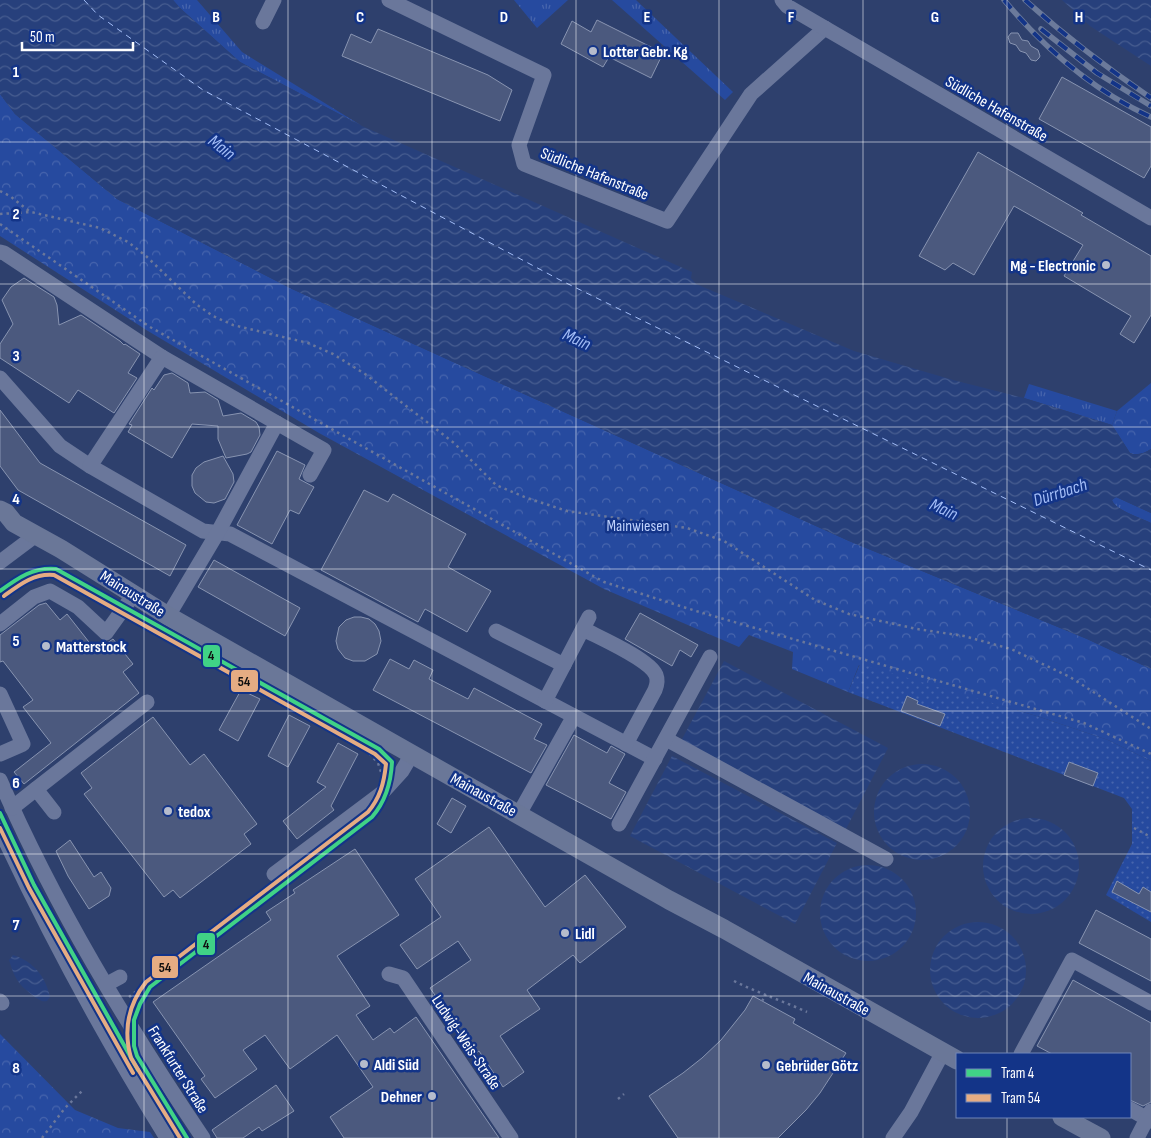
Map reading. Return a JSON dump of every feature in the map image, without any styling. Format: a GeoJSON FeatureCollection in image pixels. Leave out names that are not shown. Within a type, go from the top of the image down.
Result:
{"type":"FeatureCollection","features":[{"type":"Feature","properties":{"kind":"main road","name":"Mainaustraße"},"geometry":{"type":"LineString","coordinates":[[0,510],[6,513],[7,524],[36,535],[168,616],[669,900],[950,1056]]}},
{"type":"Feature","properties":{"kind":"main road"},"geometry":{"type":"LineString","coordinates":[[1064,1118],[1101,1138]]}},
{"type":"Feature","properties":{"kind":"street"},"geometry":{"type":"LineString","coordinates":[[263,22],[274,0]]}},
{"type":"Feature","properties":{"kind":"street","name":"Südliche Hafenstraße"},"geometry":{"type":"LineString","coordinates":[[389,0],[544,75],[519,145],[524,164],[668,221],[751,94],[825,28]]}},
{"type":"Feature","properties":{"kind":"street","name":"Südliche Hafenstraße"},"geometry":{"type":"LineString","coordinates":[[782,0],[787,6],[1151,218]]}},
{"type":"Feature","properties":{"kind":"street"},"geometry":{"type":"LineString","coordinates":[[0,252],[162,358],[324,450],[310,475]]}},
{"type":"Feature","properties":{"kind":"street"},"geometry":{"type":"LineString","coordinates":[[90,466],[162,358]]}},
{"type":"Feature","properties":{"kind":"street"},"geometry":{"type":"LineString","coordinates":[[0,378],[60,446],[90,466],[203,531],[230,534],[654,759]]}},
{"type":"Feature","properties":{"kind":"street"},"geometry":{"type":"LineString","coordinates":[[168,616],[218,532],[277,423]]}},
{"type":"Feature","properties":{"kind":"street"},"geometry":{"type":"LineString","coordinates":[[0,562],[36,535]]}},
{"type":"Feature","properties":{"kind":"street"},"geometry":{"type":"LineString","coordinates":[[0,624],[34,597],[50,591],[78,607],[106,633],[134,594]]}},
{"type":"Feature","properties":{"kind":"street"},"geometry":{"type":"LineString","coordinates":[[545,701],[586,623],[650,666],[656,675],[658,682],[655,690],[626,744]]}},
{"type":"Feature","properties":{"kind":"street"},"geometry":{"type":"LineString","coordinates":[[496,630],[564,665]]}},
{"type":"Feature","properties":{"kind":"street"},"geometry":{"type":"LineString","coordinates":[[620,824],[710,656]]}},
{"type":"Feature","properties":{"kind":"street"},"geometry":{"type":"LineString","coordinates":[[0,694],[23,744],[0,754]]}},
{"type":"Feature","properties":{"kind":"street"},"geometry":{"type":"LineString","coordinates":[[12,808],[147,702]]}},
{"type":"Feature","properties":{"kind":"street"},"geometry":{"type":"LineString","coordinates":[[519,814],[574,716]]}},
{"type":"Feature","properties":{"kind":"street"},"geometry":{"type":"LineString","coordinates":[[666,739],[886,860]]}},
{"type":"Feature","properties":{"kind":"street"},"geometry":{"type":"LineString","coordinates":[[276,872],[382,792],[402,771],[412,754]]}},
{"type":"Feature","properties":{"kind":"street","name":"Frankfurter Straße"},"geometry":{"type":"LineString","coordinates":[[0,780],[46,878],[80,940],[177,1100],[203,1138]]}},
{"type":"Feature","properties":{"kind":"street"},"geometry":{"type":"LineString","coordinates":[[36,789],[54,812]]}},
{"type":"Feature","properties":{"kind":"street"},"geometry":{"type":"LineString","coordinates":[[0,829],[61,954],[167,1138]]}},
{"type":"Feature","properties":{"kind":"street"},"geometry":{"type":"LineString","coordinates":[[28,889],[46,878]]}},
{"type":"Feature","properties":{"kind":"street"},"geometry":{"type":"LineString","coordinates":[[61,954],[80,940]]}},
{"type":"Feature","properties":{"kind":"street"},"geometry":{"type":"LineString","coordinates":[[1024,1053],[1072,960],[1151,1003]]}},
{"type":"Feature","properties":{"kind":"street","name":"Ludwig-Weis-Straße"},"geometry":{"type":"LineString","coordinates":[[389,974],[403,978],[512,1138]]}},
{"type":"Feature","properties":{"kind":"street"},"geometry":{"type":"LineString","coordinates":[[107,984],[120,977]]}},
{"type":"Feature","properties":{"kind":"street"},"geometry":{"type":"LineString","coordinates":[[894,1138],[950,1056]]}},
{"type":"Feature","properties":{"kind":"street"},"geometry":{"type":"LineString","coordinates":[[1131,1109],[1150,1117],[1137,1138]]}},
{"type":"Feature","properties":{"kind":"path"},"geometry":{"type":"LineString","coordinates":[[0,191],[10,196],[30,212]]}},
{"type":"Feature","properties":{"kind":"path"},"geometry":{"type":"LineString","coordinates":[[0,214],[30,212],[100,228],[128,242],[146,256],[196,304],[213,316],[233,326],[308,344],[333,354],[365,374],[454,443],[496,485],[527,498],[567,511],[687,528],[724,541],[815,600],[849,614],[917,629],[964,636],[1010,649],[1070,677],[1151,729]]}},
{"type":"Feature","properties":{"kind":"path"},"geometry":{"type":"LineString","coordinates":[[0,224],[150,326],[604,582],[715,617],[1084,723],[1151,754]]}},
{"type":"Feature","properties":{"kind":"path"},"geometry":{"type":"LineString","coordinates":[[0,595],[29,574],[50,572],[64,578],[120,612],[368,752],[378,763],[383,777],[382,792]]}},
{"type":"Feature","properties":{"kind":"path"},"geometry":{"type":"LineString","coordinates":[[1134,828],[1151,837]]}},
{"type":"Feature","properties":{"kind":"path"},"geometry":{"type":"LineString","coordinates":[[119,1005],[279,877],[276,872]]}},
{"type":"Feature","properties":{"kind":"path"},"geometry":{"type":"LineString","coordinates":[[734,981],[753,991],[781,1000],[807,1012]]}},
{"type":"Feature","properties":{"kind":"path"},"geometry":{"type":"LineString","coordinates":[[762,1001],[766,995]]}},
{"type":"Feature","properties":{"kind":"path"},"geometry":{"type":"LineString","coordinates":[[42,1138],[65,1108],[82,1091]]}},
{"type":"Feature","properties":{"kind":"path"},"geometry":{"type":"LineString","coordinates":[[618,1099],[624,1094]]}},
{"type":"Feature","properties":{"kind":"green space"},"geometry":{"type":"Polygon","coordinates":[[[173,0],[197,0],[242,52],[362,126],[240,62],[173,0]]]}},
{"type":"Feature","properties":{"kind":"green space"},"geometry":{"type":"Polygon","coordinates":[[[514,0],[568,0],[537,28],[514,0]]]}},
{"type":"Feature","properties":{"kind":"green space"},"geometry":{"type":"Polygon","coordinates":[[[612,0],[636,0],[733,92],[725,100],[612,0]]]}},
{"type":"Feature","properties":{"kind":"green space","name":"Mainwiesen"},"geometry":{"type":"Polygon","coordinates":[[[0,94],[15,114],[117,199],[292,289],[849,541],[1087,639],[1151,669],[1151,761],[1108,740],[1040,717],[859,665],[848,692],[792,669],[793,652],[749,635],[739,647],[604,589],[319,433],[148,331],[0,236],[0,94]]]}},
{"type":"Feature","properties":{"kind":"green space"},"geometry":{"type":"Polygon","coordinates":[[[1151,383],[1151,449],[1141,454],[1133,454],[1130,453],[1112,425],[1117,411],[1151,383]]]}},
{"type":"Feature","properties":{"kind":"green space"},"geometry":{"type":"Polygon","coordinates":[[[1029,384],[1117,411],[1112,425],[1024,398],[1029,384]]]}},
{"type":"Feature","properties":{"kind":"green space"},"geometry":{"type":"Polygon","coordinates":[[[1116,497],[1151,513],[1151,523],[1118,507],[1112,500],[1116,497]]]}},
{"type":"Feature","properties":{"kind":"green space"},"geometry":{"type":"Polygon","coordinates":[[[860,664],[1040,717],[1108,740],[1151,761],[1151,922],[1106,895],[1132,844],[1132,809],[1124,798],[848,692],[860,664]]]}},
{"type":"Feature","properties":{"kind":"green space"},"geometry":{"type":"Polygon","coordinates":[[[0,1034],[75,1110],[118,1128],[150,1132],[154,1138],[0,1138],[0,1034]]]}},
{"type":"Feature","properties":{"kind":"water"},"geometry":{"type":"Polygon","coordinates":[[[0,0],[173,0],[240,62],[362,126],[692,272],[691,278],[696,284],[854,351],[953,380],[1024,398],[1112,425],[1130,453],[1141,454],[1151,449],[1151,513],[1116,497],[1112,500],[1114,504],[1123,510],[1151,523],[1151,669],[1087,639],[849,541],[292,289],[117,199],[15,114],[0,94],[0,0]]]}},
{"type":"Feature","properties":{"kind":"water"},"geometry":{"type":"Polygon","coordinates":[[[1062,0],[1151,0],[1151,66],[1090,26],[1062,0]]]}},
{"type":"Feature","properties":{"kind":"water"},"geometry":{"type":"Polygon","coordinates":[[[724,661],[888,748],[846,829],[681,741],[724,661]]]}},
{"type":"Feature","properties":{"kind":"water"},"geometry":{"type":"Polygon","coordinates":[[[672,756],[837,843],[795,924],[630,836],[672,756]]]}},
{"type":"Feature","properties":{"kind":"water"},"geometry":{"type":"Polygon","coordinates":[[[922,764],[940,768],[956,778],[966,794],[970,812],[966,830],[956,846],[940,856],[922,860],[904,856],[888,846],[878,830],[874,812],[878,794],[888,778],[904,768],[922,764]]]}},
{"type":"Feature","properties":{"kind":"water"},"geometry":{"type":"Polygon","coordinates":[[[1031,818],[1049,822],[1065,832],[1075,848],[1079,866],[1075,884],[1065,900],[1049,910],[1031,914],[1013,910],[997,900],[987,884],[983,866],[987,848],[997,832],[1013,822],[1031,818]]]}},
{"type":"Feature","properties":{"kind":"water"},"geometry":{"type":"Polygon","coordinates":[[[868,865],[886,869],[902,879],[912,895],[916,913],[912,931],[902,947],[886,957],[868,961],[850,957],[834,947],[824,931],[820,913],[824,895],[834,879],[850,869],[868,865]]]}},
{"type":"Feature","properties":{"kind":"water"},"geometry":{"type":"Polygon","coordinates":[[[978,922],[996,926],[1012,936],[1022,952],[1026,970],[1022,988],[1012,1004],[996,1014],[978,1018],[960,1014],[944,1004],[934,988],[930,970],[934,952],[944,936],[960,926],[978,922]]]}},
{"type":"Feature","properties":{"kind":"water"},"geometry":{"type":"Polygon","coordinates":[[[13,955],[27,961],[38,971],[48,990],[50,997],[47,1001],[42,1001],[35,997],[18,982],[9,960],[13,955]]]}},
{"type":"Feature","properties":{"kind":"building","name":"Lotter Gebr. Kg"},"geometry":{"type":"Polygon","coordinates":[[[597,20],[663,53],[651,78],[609,57],[603,67],[561,44],[572,21],[591,32],[597,20]]]}},
{"type":"Feature","properties":{"kind":"building"},"geometry":{"type":"Polygon","coordinates":[[[378,29],[488,75],[512,90],[500,121],[342,56],[351,34],[371,43],[378,29]]]}},
{"type":"Feature","properties":{"kind":"building"},"geometry":{"type":"Polygon","coordinates":[[[1011,33],[1018,33],[1022,40],[1028,41],[1031,46],[1038,50],[1040,56],[1036,61],[1031,60],[1026,53],[1010,43],[1008,37],[1011,33]]]}},
{"type":"Feature","properties":{"kind":"building"},"geometry":{"type":"Polygon","coordinates":[[[1062,77],[1151,127],[1151,166],[1144,178],[1039,119],[1062,77]]]}},
{"type":"Feature","properties":{"kind":"building"},"geometry":{"type":"Polygon","coordinates":[[[978,152],[1083,213],[1081,215],[1151,256],[1151,315],[1134,343],[1120,334],[1131,316],[1064,276],[1083,245],[1014,206],[974,275],[953,263],[945,270],[919,256],[978,152]]]}},
{"type":"Feature","properties":{"kind":"building"},"geometry":{"type":"Polygon","coordinates":[[[24,278],[54,297],[57,305],[59,325],[81,315],[140,354],[128,373],[137,378],[114,413],[78,390],[69,403],[0,358],[0,344],[13,324],[2,300],[11,287],[24,278]]]}},
{"type":"Feature","properties":{"kind":"building"},"geometry":{"type":"Polygon","coordinates":[[[172,373],[188,383],[190,393],[205,392],[218,400],[223,416],[241,413],[256,422],[260,435],[251,452],[226,458],[218,439],[218,426],[192,424],[172,458],[128,432],[132,425],[129,424],[152,388],[154,390],[164,375],[172,373]]]}},
{"type":"Feature","properties":{"kind":"building"},"geometry":{"type":"Polygon","coordinates":[[[0,410],[40,463],[186,545],[170,576],[18,490],[0,466],[0,410]]]}},
{"type":"Feature","properties":{"kind":"building"},"geometry":{"type":"Polygon","coordinates":[[[277,451],[305,465],[299,479],[314,487],[299,514],[290,510],[272,544],[237,525],[277,451]]]}},
{"type":"Feature","properties":{"kind":"building"},"geometry":{"type":"Polygon","coordinates":[[[223,456],[233,474],[234,482],[225,499],[214,503],[206,502],[195,493],[192,486],[192,475],[196,468],[204,462],[223,456]]]}},
{"type":"Feature","properties":{"kind":"building"},"geometry":{"type":"Polygon","coordinates":[[[364,490],[388,502],[393,494],[466,534],[448,567],[491,591],[467,632],[425,609],[418,622],[321,570],[364,490]]]}},
{"type":"Feature","properties":{"kind":"building"},"geometry":{"type":"Polygon","coordinates":[[[214,560],[300,608],[285,636],[198,587],[214,560]]]}},
{"type":"Feature","properties":{"kind":"building"},"geometry":{"type":"Polygon","coordinates":[[[46,603],[60,620],[67,614],[96,651],[113,639],[133,664],[123,672],[139,693],[24,784],[14,772],[51,743],[23,707],[33,700],[3,661],[0,662],[0,635],[39,605],[46,603]]]}},
{"type":"Feature","properties":{"kind":"building"},"geometry":{"type":"Polygon","coordinates":[[[640,613],[698,645],[691,657],[680,650],[672,666],[625,639],[640,613]]]}},
{"type":"Feature","properties":{"kind":"building"},"geometry":{"type":"Polygon","coordinates":[[[354,617],[369,619],[379,631],[381,641],[377,654],[365,661],[353,661],[345,658],[338,649],[336,641],[339,627],[346,620],[354,617]]]}},
{"type":"Feature","properties":{"kind":"building"},"geometry":{"type":"Polygon","coordinates":[[[390,659],[409,669],[414,660],[433,670],[429,679],[468,699],[474,688],[542,724],[534,739],[547,745],[531,773],[373,690],[390,659]]]}},
{"type":"Feature","properties":{"kind":"building"},"geometry":{"type":"Polygon","coordinates":[[[241,690],[260,699],[238,741],[219,730],[241,690]]]}},
{"type":"Feature","properties":{"kind":"building"},"geometry":{"type":"Polygon","coordinates":[[[907,696],[918,701],[917,704],[945,714],[940,726],[901,711],[907,696]]]}},
{"type":"Feature","properties":{"kind":"building"},"geometry":{"type":"Polygon","coordinates":[[[289,715],[310,726],[288,767],[268,756],[289,715]]]}},
{"type":"Feature","properties":{"kind":"building","name":"tedox"},"geometry":{"type":"Polygon","coordinates":[[[153,717],[190,765],[204,754],[257,824],[244,834],[251,844],[180,898],[173,890],[164,897],[84,794],[92,788],[81,773],[153,717]]]}},
{"type":"Feature","properties":{"kind":"building"},"geometry":{"type":"Polygon","coordinates":[[[574,735],[607,753],[611,746],[625,754],[609,783],[626,792],[611,819],[546,785],[574,735]]]}},
{"type":"Feature","properties":{"kind":"building"},"geometry":{"type":"Polygon","coordinates":[[[338,743],[358,754],[331,806],[334,810],[297,839],[283,821],[326,787],[317,782],[338,743]]]}},
{"type":"Feature","properties":{"kind":"building"},"geometry":{"type":"Polygon","coordinates":[[[1069,762],[1098,773],[1093,786],[1064,775],[1069,762]]]}},
{"type":"Feature","properties":{"kind":"building"},"geometry":{"type":"Polygon","coordinates":[[[452,798],[466,806],[451,833],[437,824],[452,798]]]}},
{"type":"Feature","properties":{"kind":"building"},"geometry":{"type":"Polygon","coordinates":[[[489,827],[545,907],[585,875],[626,927],[580,963],[573,955],[527,990],[540,1009],[500,1036],[524,1072],[503,1087],[479,1051],[476,1053],[430,988],[471,960],[458,941],[417,969],[400,945],[441,917],[415,879],[489,827]]]}},
{"type":"Feature","properties":{"kind":"building"},"geometry":{"type":"Polygon","coordinates":[[[70,840],[94,877],[101,872],[111,888],[109,896],[89,909],[68,876],[56,851],[70,840]]]}},
{"type":"Feature","properties":{"kind":"building"},"geometry":{"type":"Polygon","coordinates":[[[355,849],[399,915],[337,956],[370,1006],[356,1015],[373,1040],[390,1028],[394,1033],[416,1017],[499,1138],[344,1138],[330,1117],[373,1087],[337,1035],[290,1069],[265,1035],[243,1050],[257,1069],[215,1098],[201,1079],[205,1076],[153,1002],[271,920],[266,912],[295,893],[293,890],[355,849]]]}},
{"type":"Feature","properties":{"kind":"building"},"geometry":{"type":"Polygon","coordinates":[[[1117,881],[1139,894],[1143,887],[1151,892],[1151,912],[1112,892],[1117,881]]]}},
{"type":"Feature","properties":{"kind":"building"},"geometry":{"type":"Polygon","coordinates":[[[1096,910],[1151,939],[1151,981],[1079,943],[1096,910]]]}},
{"type":"Feature","properties":{"kind":"building"},"geometry":{"type":"Polygon","coordinates":[[[1073,980],[1151,1023],[1151,1102],[1143,1106],[1131,1100],[1131,1053],[1050,1053],[1037,1046],[1073,980]]]}},
{"type":"Feature","properties":{"kind":"building","name":"Gebrüder Götz"},"geometry":{"type":"Polygon","coordinates":[[[753,996],[795,1019],[793,1023],[846,1053],[820,1093],[778,1138],[678,1138],[649,1096],[683,1073],[721,1040],[745,1010],[753,996]]]}},
{"type":"Feature","properties":{"kind":"building"},"geometry":{"type":"Polygon","coordinates":[[[276,1085],[294,1111],[262,1131],[259,1127],[243,1138],[217,1138],[212,1130],[276,1085]]]}},
{"type":"Feature","properties":{"kind":"ferry route"},"geometry":{"type":"LineString","coordinates":[[84,0],[98,15],[203,90],[560,280],[1151,570]]}},
{"type":"Feature","properties":{"kind":"railway"},"geometry":{"type":"LineString","coordinates":[[1004,0],[1019,18],[1071,67],[1110,94],[1151,117]]}},
{"type":"Feature","properties":{"kind":"railway"},"geometry":{"type":"LineString","coordinates":[[1025,0],[1086,51],[1151,98]]}},
{"type":"Feature","properties":{"kind":"railway"},"geometry":{"type":"LineString","coordinates":[[1041,29],[1097,73],[1151,106]]}},
{"type":"Feature","properties":{"kind":"tram line","name":"4"},"geometry":{"type":"LineString","coordinates":[[0,591],[33,572],[56,569],[379,749],[392,762],[387,791],[381,805],[372,817],[150,987],[140,1004],[134,1020],[134,1046],[137,1056],[187,1138]]}},
{"type":"Feature","properties":{"kind":"tram line","name":"54"},"geometry":{"type":"LineString","coordinates":[[4,596],[33,578],[54,575],[375,754],[386,764],[381,790],[368,812],[146,982],[135,1000],[127,1028],[131,1058],[180,1138]]}},
{"type":"Feature","properties":{"kind":"tram line","name":"4"},"geometry":{"type":"LineString","coordinates":[[0,813],[34,885],[138,1070]]}},
{"type":"Feature","properties":{"kind":"tram line","name":"54"},"geometry":{"type":"LineString","coordinates":[[0,828],[29,888],[133,1073]]}},
{"type":"Feature","properties":{"kind":"place","name":"Lotter Gebr. Kg"},"geometry":{"type":"Point","coordinates":[593,51]}},
{"type":"Feature","properties":{"kind":"place","name":"Mg - Electronic"},"geometry":{"type":"Point","coordinates":[1106,265]}},
{"type":"Feature","properties":{"kind":"place","name":"Matterstock"},"geometry":{"type":"Point","coordinates":[46,646]}},
{"type":"Feature","properties":{"kind":"place","name":"tedox"},"geometry":{"type":"Point","coordinates":[168,811]}},
{"type":"Feature","properties":{"kind":"place","name":"Lidl"},"geometry":{"type":"Point","coordinates":[565,933]}},
{"type":"Feature","properties":{"kind":"place","name":"Aldi Süd"},"geometry":{"type":"Point","coordinates":[364,1064]}},
{"type":"Feature","properties":{"kind":"place","name":"Gebrüder Götz"},"geometry":{"type":"Point","coordinates":[766,1065]}},
{"type":"Feature","properties":{"kind":"place","name":"Dehner"},"geometry":{"type":"Point","coordinates":[432,1096]}},
{"type":"Feature","properties":{"kind":"water label","name":"Main"},"geometry":{"type":"Point","coordinates":[222,147]}},
{"type":"Feature","properties":{"kind":"water label","name":"Main"},"geometry":{"type":"Point","coordinates":[577,339]}},
{"type":"Feature","properties":{"kind":"water label","name":"Dürrbach"},"geometry":{"type":"Point","coordinates":[1060,492]}},
{"type":"Feature","properties":{"kind":"water label","name":"Main"},"geometry":{"type":"Point","coordinates":[944,509]}}]}
